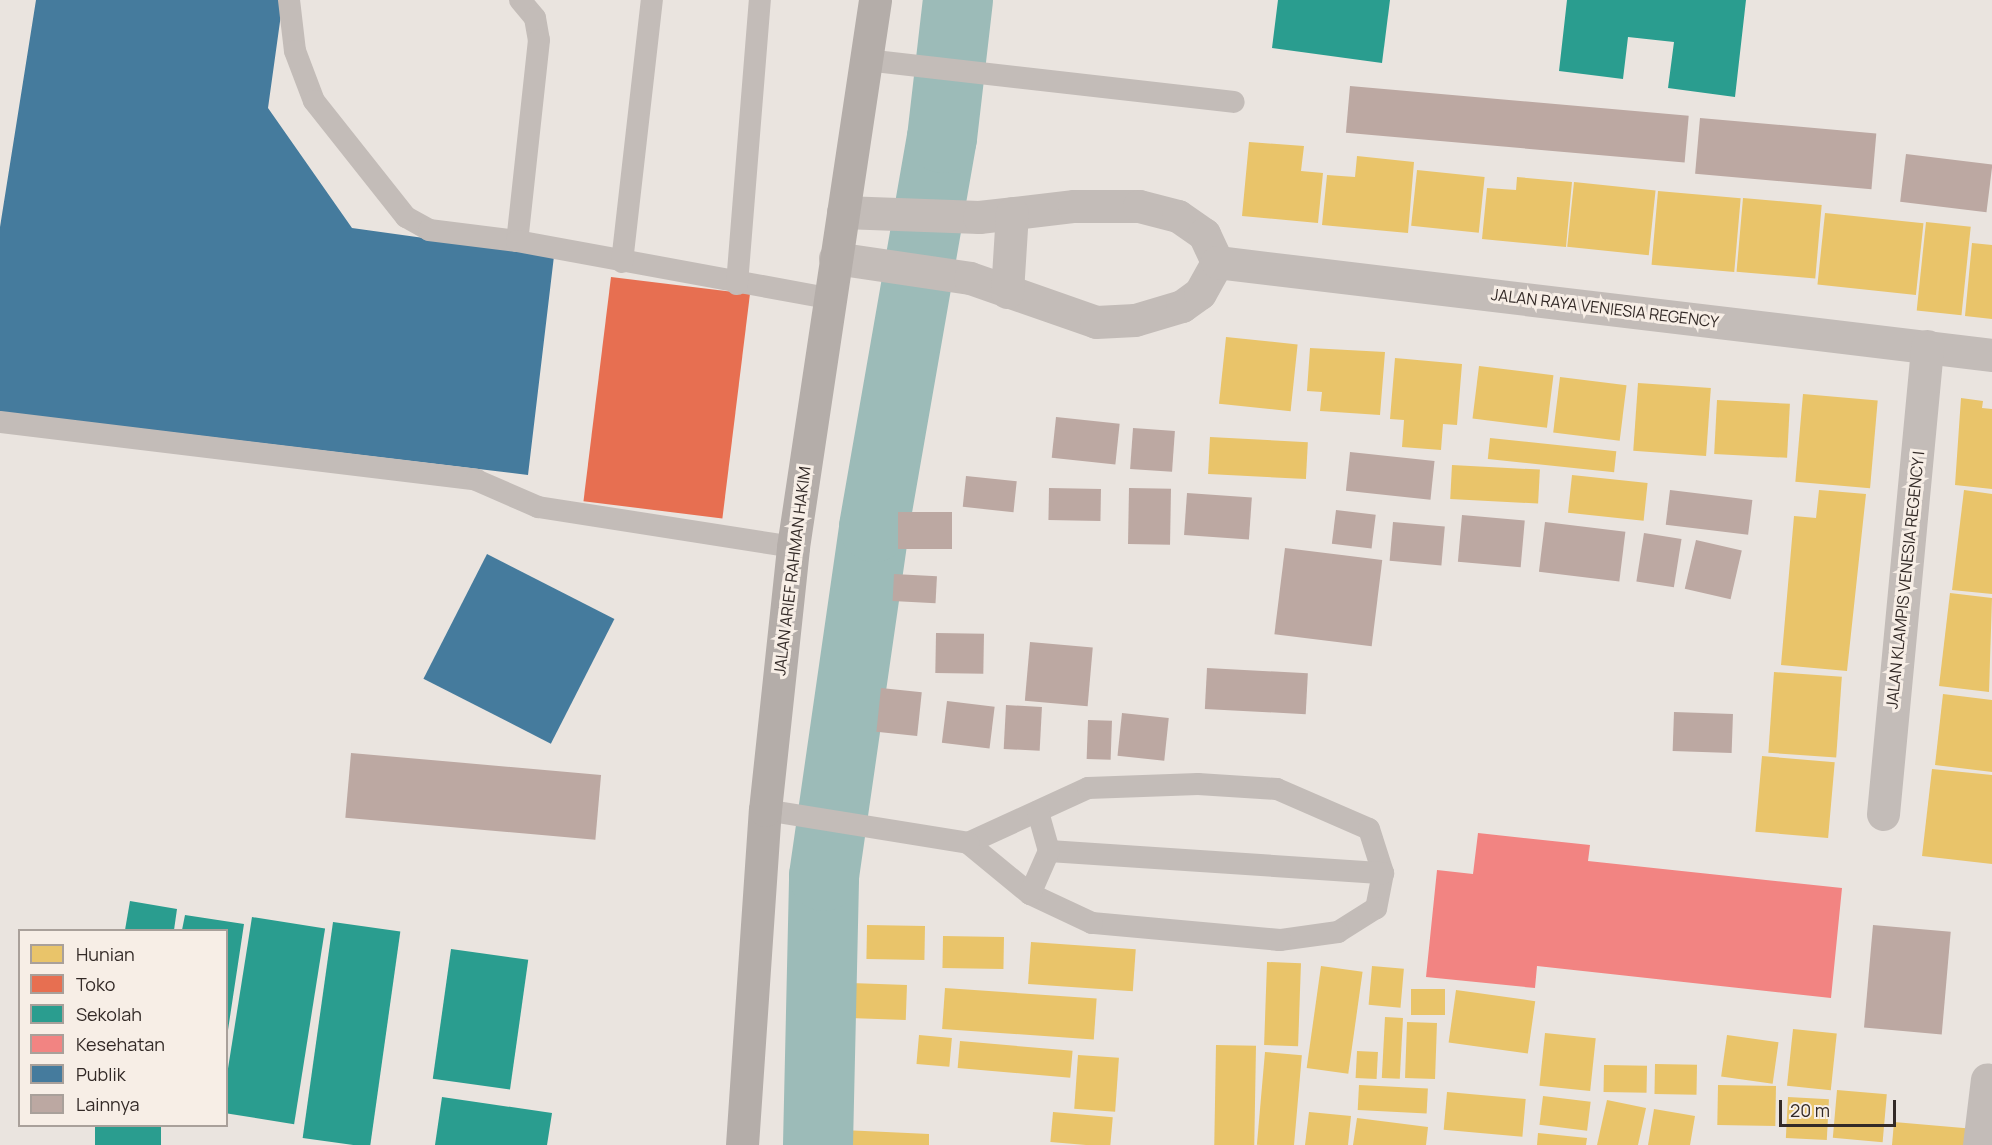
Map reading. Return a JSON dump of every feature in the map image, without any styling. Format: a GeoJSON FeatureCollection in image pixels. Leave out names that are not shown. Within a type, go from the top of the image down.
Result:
{"type":"FeatureCollection","features":[{"type":"Feature","properties":{"kind":"main road","name":"JALAN ARIEF RAHMAN HAKIM"},"geometry":{"type":"LineString","coordinates":[[742,1145],[765,810],[793,547],[875,0]]}},
{"type":"Feature","properties":{"kind":"street"},"geometry":{"type":"LineString","coordinates":[[835,258],[970,278],[1096,322],[1136,320],[1191,299],[1217,262],[1204,234],[1178,216],[1139,206],[979,217],[843,212]]}},
{"type":"Feature","properties":{"kind":"street"},"geometry":{"type":"LineString","coordinates":[[1006,292],[1012,213]]}},
{"type":"Feature","properties":{"kind":"street","name":"JALAN RAYA VENIESIA REGENCY"},"geometry":{"type":"LineString","coordinates":[[1217,262],[1992,355]]}},
{"type":"Feature","properties":{"kind":"street","name":"JALAN KLAMPIS VENESIA REGENCY I"},"geometry":{"type":"LineString","coordinates":[[1883,814],[1927,346]]}},
{"type":"Feature","properties":{"kind":"street"},"geometry":{"type":"LineString","coordinates":[[1979,1145],[1987,1079]]}},
{"type":"Feature","properties":{"kind":"lane"},"geometry":{"type":"LineString","coordinates":[[289,0],[295,51],[314,101],[406,217],[429,230],[517,241],[737,284],[829,298]]}},
{"type":"Feature","properties":{"kind":"lane"},"geometry":{"type":"LineString","coordinates":[[517,241],[539,40],[535,18],[520,0]]}},
{"type":"Feature","properties":{"kind":"lane"},"geometry":{"type":"LineString","coordinates":[[622,262],[652,0]]}},
{"type":"Feature","properties":{"kind":"lane"},"geometry":{"type":"LineString","coordinates":[[737,284],[760,0]]}},
{"type":"Feature","properties":{"kind":"lane"},"geometry":{"type":"LineString","coordinates":[[866,60],[922,64],[1234,102]]}},
{"type":"Feature","properties":{"kind":"lane"},"geometry":{"type":"LineString","coordinates":[[0,422],[476,480],[538,507],[793,547]]}},
{"type":"Feature","properties":{"kind":"lane"},"geometry":{"type":"LineString","coordinates":[[765,810],[968,843],[1030,894],[1092,923],[1280,940],[1338,932],[1376,908],[1383,873],[1369,830],[1277,789],[1198,784],[1088,788],[968,843]]}},
{"type":"Feature","properties":{"kind":"lane"},"geometry":{"type":"LineString","coordinates":[[1030,894],[1049,851],[1038,812]]}},
{"type":"Feature","properties":{"kind":"lane"},"geometry":{"type":"LineString","coordinates":[[1049,851],[1383,873]]}},
{"type":"Feature","properties":{"kind":"building: Hunian"},"geometry":{"type":"Polygon","coordinates":[[[1249,142],[1304,146],[1301,171],[1323,173],[1318,223],[1242,216],[1249,142]]]}},
{"type":"Feature","properties":{"kind":"building: Hunian"},"geometry":{"type":"Polygon","coordinates":[[[1357,156],[1414,162],[1408,233],[1322,225],[1327,175],[1355,177],[1357,156]]]}},
{"type":"Feature","properties":{"kind":"building: Hunian"},"geometry":{"type":"Polygon","coordinates":[[[1417,170],[1485,177],[1479,233],[1411,226],[1417,170]]]}},
{"type":"Feature","properties":{"kind":"building: Hunian"},"geometry":{"type":"Polygon","coordinates":[[[1517,177],[1572,182],[1566,247],[1482,239],[1487,188],[1516,190],[1517,177]]]}},
{"type":"Feature","properties":{"kind":"building: Hunian"},"geometry":{"type":"Polygon","coordinates":[[[1574,182],[1656,191],[1649,255],[1567,247],[1574,182]]]}},
{"type":"Feature","properties":{"kind":"building: Hunian"},"geometry":{"type":"Polygon","coordinates":[[[1658,191],[1741,198],[1734,272],[1652,265],[1658,191]]]}},
{"type":"Feature","properties":{"kind":"building: Hunian"},"geometry":{"type":"Polygon","coordinates":[[[1743,198],[1822,205],[1815,279],[1737,272],[1743,198]]]}},
{"type":"Feature","properties":{"kind":"building: Hunian"},"geometry":{"type":"Polygon","coordinates":[[[1825,213],[1923,223],[1916,295],[1817,285],[1825,213]]]}},
{"type":"Feature","properties":{"kind":"building: Hunian"},"geometry":{"type":"Polygon","coordinates":[[[1926,222],[1971,227],[1961,315],[1917,311],[1926,222]]]}},
{"type":"Feature","properties":{"kind":"building: Hunian"},"geometry":{"type":"Polygon","coordinates":[[[1972,243],[1992,245],[1992,319],[1965,316],[1972,243]]]}},
{"type":"Feature","properties":{"kind":"building: Hunian"},"geometry":{"type":"Polygon","coordinates":[[[1226,337],[1298,345],[1291,411],[1219,404],[1226,337]]]}},
{"type":"Feature","properties":{"kind":"building: Hunian"},"geometry":{"type":"Polygon","coordinates":[[[1310,348],[1385,352],[1380,415],[1320,411],[1322,392],[1307,391],[1310,348]]]}},
{"type":"Feature","properties":{"kind":"building: Hunian"},"geometry":{"type":"Polygon","coordinates":[[[1395,358],[1462,364],[1457,425],[1443,424],[1441,450],[1402,447],[1404,420],[1390,419],[1395,358]]]}},
{"type":"Feature","properties":{"kind":"building: Hunian"},"geometry":{"type":"Polygon","coordinates":[[[1479,366],[1553,375],[1547,428],[1473,419],[1479,366]]]}},
{"type":"Feature","properties":{"kind":"building: Hunian"},"geometry":{"type":"Polygon","coordinates":[[[1560,377],[1627,385],[1620,441],[1553,433],[1560,377]]]}},
{"type":"Feature","properties":{"kind":"building: Hunian"},"geometry":{"type":"Polygon","coordinates":[[[1638,383],[1711,388],[1706,456],[1633,451],[1638,383]]]}},
{"type":"Feature","properties":{"kind":"building: Hunian"},"geometry":{"type":"Polygon","coordinates":[[[1803,394],[1878,401],[1870,488],[1795,482],[1803,394]]]}},
{"type":"Feature","properties":{"kind":"building: Hunian"},"geometry":{"type":"Polygon","coordinates":[[[1961,398],[1983,401],[1982,408],[1992,409],[1992,489],[1955,485],[1961,398]]]}},
{"type":"Feature","properties":{"kind":"building: Hunian"},"geometry":{"type":"Polygon","coordinates":[[[1717,400],[1790,404],[1787,458],[1714,454],[1717,400]]]}},
{"type":"Feature","properties":{"kind":"building: Hunian"},"geometry":{"type":"Polygon","coordinates":[[[1210,437],[1308,442],[1306,479],[1208,474],[1210,437]]]}},
{"type":"Feature","properties":{"kind":"building: Hunian"},"geometry":{"type":"Polygon","coordinates":[[[1490,438],[1616,451],[1614,472],[1488,459],[1490,438]]]}},
{"type":"Feature","properties":{"kind":"building: Hunian"},"geometry":{"type":"Polygon","coordinates":[[[1452,465],[1540,470],[1538,504],[1450,499],[1452,465]]]}},
{"type":"Feature","properties":{"kind":"building: Hunian"},"geometry":{"type":"Polygon","coordinates":[[[1572,475],[1648,483],[1644,521],[1568,513],[1572,475]]]}},
{"type":"Feature","properties":{"kind":"building: Hunian"},"geometry":{"type":"Polygon","coordinates":[[[1819,490],[1866,494],[1847,671],[1781,665],[1794,516],[1816,518],[1819,490]]]}},
{"type":"Feature","properties":{"kind":"building: Hunian"},"geometry":{"type":"Polygon","coordinates":[[[1964,490],[1992,494],[1992,594],[1952,590],[1964,490]]]}},
{"type":"Feature","properties":{"kind":"building: Hunian"},"geometry":{"type":"Polygon","coordinates":[[[1950,593],[1992,598],[1989,692],[1939,686],[1950,593]]]}},
{"type":"Feature","properties":{"kind":"building: Hunian"},"geometry":{"type":"Polygon","coordinates":[[[1774,672],[1842,677],[1836,758],[1768,753],[1774,672]]]}},
{"type":"Feature","properties":{"kind":"building: Hunian"},"geometry":{"type":"Polygon","coordinates":[[[1943,694],[1992,700],[1992,772],[1935,765],[1943,694]]]}},
{"type":"Feature","properties":{"kind":"building: Hunian"},"geometry":{"type":"Polygon","coordinates":[[[1762,756],[1835,762],[1828,838],[1755,832],[1762,756]]]}},
{"type":"Feature","properties":{"kind":"building: Hunian"},"geometry":{"type":"Polygon","coordinates":[[[1932,769],[1992,775],[1992,864],[1922,856],[1932,769]]]}},
{"type":"Feature","properties":{"kind":"building: Hunian"},"geometry":{"type":"Polygon","coordinates":[[[867,925],[925,926],[924,960],[866,959],[867,925]]]}},
{"type":"Feature","properties":{"kind":"building: Hunian"},"geometry":{"type":"Polygon","coordinates":[[[943,936],[1004,937],[1003,969],[942,968],[943,936]]]}},
{"type":"Feature","properties":{"kind":"building: Hunian"},"geometry":{"type":"Polygon","coordinates":[[[1031,942],[1136,949],[1133,991],[1028,984],[1031,942]]]}},
{"type":"Feature","properties":{"kind":"building: Hunian"},"geometry":{"type":"Polygon","coordinates":[[[1267,962],[1301,963],[1298,1046],[1264,1045],[1267,962]]]}},
{"type":"Feature","properties":{"kind":"building: Hunian"},"geometry":{"type":"Polygon","coordinates":[[[1321,966],[1363,972],[1348,1074],[1307,1068],[1321,966]]]}},
{"type":"Feature","properties":{"kind":"building: Hunian"},"geometry":{"type":"Polygon","coordinates":[[[1372,966],[1404,969],[1400,1008],[1369,1005],[1372,966]]]}},
{"type":"Feature","properties":{"kind":"building: Hunian"},"geometry":{"type":"Polygon","coordinates":[[[851,983],[907,985],[906,1020],[850,1018],[851,983]]]}},
{"type":"Feature","properties":{"kind":"building: Hunian"},"geometry":{"type":"Polygon","coordinates":[[[945,988],[1097,999],[1094,1040],[942,1029],[945,988]]]}},
{"type":"Feature","properties":{"kind":"building: Hunian"},"geometry":{"type":"Polygon","coordinates":[[[1411,989],[1445,989],[1445,1015],[1411,1015],[1411,989]]]}},
{"type":"Feature","properties":{"kind":"building: Hunian"},"geometry":{"type":"Polygon","coordinates":[[[1456,990],[1535,1001],[1528,1054],[1449,1042],[1456,990]]]}},
{"type":"Feature","properties":{"kind":"building: Hunian"},"geometry":{"type":"Polygon","coordinates":[[[1385,1017],[1403,1018],[1400,1079],[1382,1078],[1385,1017]]]}},
{"type":"Feature","properties":{"kind":"building: Hunian"},"geometry":{"type":"Polygon","coordinates":[[[1407,1022],[1437,1023],[1435,1079],[1405,1078],[1407,1022]]]}},
{"type":"Feature","properties":{"kind":"building: Hunian"},"geometry":{"type":"Polygon","coordinates":[[[1793,1029],[1837,1034],[1831,1090],[1787,1086],[1793,1029]]]}},
{"type":"Feature","properties":{"kind":"building: Hunian"},"geometry":{"type":"Polygon","coordinates":[[[1545,1033],[1596,1038],[1590,1091],[1539,1086],[1545,1033]]]}},
{"type":"Feature","properties":{"kind":"building: Hunian"},"geometry":{"type":"Polygon","coordinates":[[[919,1035],[952,1038],[949,1067],[916,1064],[919,1035]]]}},
{"type":"Feature","properties":{"kind":"building: Hunian"},"geometry":{"type":"Polygon","coordinates":[[[1727,1035],[1778,1042],[1773,1084],[1721,1077],[1727,1035]]]}},
{"type":"Feature","properties":{"kind":"building: Hunian"},"geometry":{"type":"Polygon","coordinates":[[[960,1041],[1073,1051],[1070,1078],[958,1068],[960,1041]]]}},
{"type":"Feature","properties":{"kind":"building: Hunian"},"geometry":{"type":"Polygon","coordinates":[[[1216,1045],[1256,1046],[1254,1145],[1214,1145],[1216,1045]]]}},
{"type":"Feature","properties":{"kind":"building: Hunian"},"geometry":{"type":"Polygon","coordinates":[[[1357,1051],[1378,1052],[1377,1079],[1356,1078],[1357,1051]]]}},
{"type":"Feature","properties":{"kind":"building: Hunian"},"geometry":{"type":"Polygon","coordinates":[[[1265,1052],[1302,1055],[1294,1145],[1257,1145],[1265,1052]]]}},
{"type":"Feature","properties":{"kind":"building: Hunian"},"geometry":{"type":"Polygon","coordinates":[[[1078,1055],[1119,1058],[1115,1112],[1074,1109],[1078,1055]]]}},
{"type":"Feature","properties":{"kind":"building: Hunian"},"geometry":{"type":"Polygon","coordinates":[[[1655,1064],[1697,1065],[1696,1095],[1654,1094],[1655,1064]]]}},
{"type":"Feature","properties":{"kind":"building: Hunian"},"geometry":{"type":"Polygon","coordinates":[[[1604,1065],[1647,1066],[1647,1093],[1604,1092],[1604,1065]]]}},
{"type":"Feature","properties":{"kind":"building: Hunian"},"geometry":{"type":"Polygon","coordinates":[[[1359,1085],[1428,1089],[1427,1114],[1358,1110],[1359,1085]]]}},
{"type":"Feature","properties":{"kind":"building: Hunian"},"geometry":{"type":"Polygon","coordinates":[[[1718,1085],[1776,1086],[1775,1126],[1717,1125],[1718,1085]]]}},
{"type":"Feature","properties":{"kind":"building: Hunian"},"geometry":{"type":"Polygon","coordinates":[[[1837,1090],[1887,1094],[1883,1142],[1833,1138],[1837,1090]]]}},
{"type":"Feature","properties":{"kind":"building: Hunian"},"geometry":{"type":"Polygon","coordinates":[[[1447,1092],[1526,1099],[1522,1137],[1444,1130],[1447,1092]]]}},
{"type":"Feature","properties":{"kind":"building: Hunian"},"geometry":{"type":"Polygon","coordinates":[[[1543,1096],[1591,1102],[1587,1131],[1539,1125],[1543,1096]]]}},
{"type":"Feature","properties":{"kind":"building: Hunian"},"geometry":{"type":"Polygon","coordinates":[[[1788,1097],[1829,1099],[1827,1140],[1786,1138],[1788,1097]]]}},
{"type":"Feature","properties":{"kind":"building: Hunian"},"geometry":{"type":"Polygon","coordinates":[[[1607,1100],[1646,1108],[1638,1145],[1597,1145],[1607,1100]]]}},
{"type":"Feature","properties":{"kind":"building: Hunian"},"geometry":{"type":"Polygon","coordinates":[[[1654,1109],[1695,1116],[1690,1145],[1648,1145],[1654,1109]]]}},
{"type":"Feature","properties":{"kind":"building: Hunian"},"geometry":{"type":"Polygon","coordinates":[[[1053,1112],[1113,1117],[1110,1145],[1050,1142],[1053,1112]]]}},
{"type":"Feature","properties":{"kind":"building: Hunian"},"geometry":{"type":"Polygon","coordinates":[[[1309,1112],[1351,1116],[1348,1145],[1305,1145],[1309,1112]]]}},
{"type":"Feature","properties":{"kind":"building: Hunian"},"geometry":{"type":"Polygon","coordinates":[[[1357,1118],[1428,1127],[1426,1145],[1353,1145],[1357,1118]]]}},
{"type":"Feature","properties":{"kind":"building: Hunian"},"geometry":{"type":"Polygon","coordinates":[[[1894,1122],[1975,1129],[1973,1145],[1892,1145],[1894,1122]]]}},
{"type":"Feature","properties":{"kind":"building: Hunian"},"geometry":{"type":"Polygon","coordinates":[[[843,1130],[929,1134],[929,1145],[842,1145],[843,1130]]]}},
{"type":"Feature","properties":{"kind":"building: Hunian"},"geometry":{"type":"Polygon","coordinates":[[[1538,1133],[1587,1138],[1586,1145],[1537,1145],[1538,1133]]]}},
{"type":"Feature","properties":{"kind":"building: Toko"},"geometry":{"type":"Polygon","coordinates":[[[611,277],[750,294],[722,518],[583,501],[611,277]]]}},
{"type":"Feature","properties":{"kind":"building: Sekolah"},"geometry":{"type":"Polygon","coordinates":[[[1278,0],[1390,0],[1382,63],[1272,48],[1278,0]]]}},
{"type":"Feature","properties":{"kind":"building: Sekolah"},"geometry":{"type":"Polygon","coordinates":[[[1567,0],[1746,0],[1735,97],[1668,88],[1674,42],[1628,37],[1623,79],[1559,71],[1567,0]]]}},
{"type":"Feature","properties":{"kind":"building: Sekolah"},"geometry":{"type":"Polygon","coordinates":[[[130,901],[177,909],[174,929],[125,929],[130,901]]]}},
{"type":"Feature","properties":{"kind":"building: Sekolah"},"geometry":{"type":"Polygon","coordinates":[[[185,915],[244,924],[228,1030],[228,929],[182,929],[185,915]]]}},
{"type":"Feature","properties":{"kind":"building: Sekolah"},"geometry":{"type":"Polygon","coordinates":[[[252,917],[325,929],[294,1124],[228,1114],[228,1069],[252,917]]]}},
{"type":"Feature","properties":{"kind":"building: Sekolah"},"geometry":{"type":"Polygon","coordinates":[[[333,922],[400,931],[370,1145],[303,1138],[333,922]]]}},
{"type":"Feature","properties":{"kind":"building: Sekolah"},"geometry":{"type":"Polygon","coordinates":[[[451,949],[528,960],[510,1090],[433,1079],[451,949]]]}},
{"type":"Feature","properties":{"kind":"building: Sekolah"},"geometry":{"type":"Polygon","coordinates":[[[442,1097],[552,1113],[547,1145],[435,1145],[442,1097]]]}},
{"type":"Feature","properties":{"kind":"building: Sekolah"},"geometry":{"type":"Polygon","coordinates":[[[95,1127],[161,1127],[161,1145],[95,1145],[95,1127]]]}},
{"type":"Feature","properties":{"kind":"building: Kesehatan"},"geometry":{"type":"Polygon","coordinates":[[[1478,833],[1590,845],[1588,861],[1842,888],[1831,998],[1537,966],[1535,988],[1426,977],[1437,870],[1473,874],[1478,833]]]}},
{"type":"Feature","properties":{"kind":"building: Publik"},"geometry":{"type":"Polygon","coordinates":[[[36,0],[283,0],[268,108],[352,228],[554,256],[528,475],[0,412],[0,227],[36,0]]]}},
{"type":"Feature","properties":{"kind":"building: Publik"},"geometry":{"type":"Polygon","coordinates":[[[487,554],[614,619],[551,744],[423,679],[487,554]]]}},
{"type":"Feature","properties":{"kind":"building: Lainnya"},"geometry":{"type":"Polygon","coordinates":[[[1350,86],[1689,116],[1685,162],[1346,133],[1350,86]]]}},
{"type":"Feature","properties":{"kind":"building: Lainnya"},"geometry":{"type":"Polygon","coordinates":[[[1700,118],[1876,133],[1871,189],[1695,174],[1700,118]]]}},
{"type":"Feature","properties":{"kind":"building: Lainnya"},"geometry":{"type":"Polygon","coordinates":[[[1906,154],[1992,165],[1987,212],[1900,202],[1906,154]]]}},
{"type":"Feature","properties":{"kind":"building: Lainnya"},"geometry":{"type":"Polygon","coordinates":[[[1056,417],[1120,424],[1115,464],[1052,458],[1056,417]]]}},
{"type":"Feature","properties":{"kind":"building: Lainnya"},"geometry":{"type":"Polygon","coordinates":[[[1133,428],[1175,431],[1172,472],[1130,469],[1133,428]]]}},
{"type":"Feature","properties":{"kind":"building: Lainnya"},"geometry":{"type":"Polygon","coordinates":[[[1350,452],[1435,461],[1430,500],[1346,491],[1350,452]]]}},
{"type":"Feature","properties":{"kind":"building: Lainnya"},"geometry":{"type":"Polygon","coordinates":[[[966,476],[1017,481],[1013,512],[963,507],[966,476]]]}},
{"type":"Feature","properties":{"kind":"building: Lainnya"},"geometry":{"type":"Polygon","coordinates":[[[1049,488],[1101,489],[1100,521],[1048,520],[1049,488]]]}},
{"type":"Feature","properties":{"kind":"building: Lainnya"},"geometry":{"type":"Polygon","coordinates":[[[1129,488],[1171,489],[1170,545],[1128,544],[1129,488]]]}},
{"type":"Feature","properties":{"kind":"building: Lainnya"},"geometry":{"type":"Polygon","coordinates":[[[1670,490],[1752,500],[1748,535],[1666,525],[1670,490]]]}},
{"type":"Feature","properties":{"kind":"building: Lainnya"},"geometry":{"type":"Polygon","coordinates":[[[1187,493],[1252,498],[1249,539],[1184,535],[1187,493]]]}},
{"type":"Feature","properties":{"kind":"building: Lainnya"},"geometry":{"type":"Polygon","coordinates":[[[1336,510],[1376,515],[1372,549],[1332,544],[1336,510]]]}},
{"type":"Feature","properties":{"kind":"building: Lainnya"},"geometry":{"type":"Polygon","coordinates":[[[898,512],[952,512],[952,549],[898,549],[898,512]]]}},
{"type":"Feature","properties":{"kind":"building: Lainnya"},"geometry":{"type":"Polygon","coordinates":[[[1462,515],[1525,520],[1521,567],[1458,562],[1462,515]]]}},
{"type":"Feature","properties":{"kind":"building: Lainnya"},"geometry":{"type":"Polygon","coordinates":[[[1393,522],[1445,527],[1441,565],[1390,561],[1393,522]]]}},
{"type":"Feature","properties":{"kind":"building: Lainnya"},"geometry":{"type":"Polygon","coordinates":[[[1545,522],[1625,532],[1619,581],[1539,572],[1545,522]]]}},
{"type":"Feature","properties":{"kind":"building: Lainnya"},"geometry":{"type":"Polygon","coordinates":[[[1644,533],[1682,539],[1674,587],[1636,581],[1644,533]]]}},
{"type":"Feature","properties":{"kind":"building: Lainnya"},"geometry":{"type":"Polygon","coordinates":[[[1696,540],[1742,551],[1731,599],[1685,589],[1696,540]]]}},
{"type":"Feature","properties":{"kind":"building: Lainnya"},"geometry":{"type":"Polygon","coordinates":[[[1285,548],[1382,560],[1372,646],[1274,634],[1285,548]]]}},
{"type":"Feature","properties":{"kind":"building: Lainnya"},"geometry":{"type":"Polygon","coordinates":[[[894,574],[937,576],[936,603],[893,601],[894,574]]]}},
{"type":"Feature","properties":{"kind":"building: Lainnya"},"geometry":{"type":"Polygon","coordinates":[[[936,633],[984,634],[983,674],[935,673],[936,633]]]}},
{"type":"Feature","properties":{"kind":"building: Lainnya"},"geometry":{"type":"Polygon","coordinates":[[[1030,642],[1093,647],[1088,706],[1025,701],[1030,642]]]}},
{"type":"Feature","properties":{"kind":"building: Lainnya"},"geometry":{"type":"Polygon","coordinates":[[[1207,668],[1308,673],[1306,714],[1205,709],[1207,668]]]}},
{"type":"Feature","properties":{"kind":"building: Lainnya"},"geometry":{"type":"Polygon","coordinates":[[[881,688],[922,692],[917,736],[876,732],[881,688]]]}},
{"type":"Feature","properties":{"kind":"building: Lainnya"},"geometry":{"type":"Polygon","coordinates":[[[947,701],[995,707],[990,749],[942,743],[947,701]]]}},
{"type":"Feature","properties":{"kind":"building: Lainnya"},"geometry":{"type":"Polygon","coordinates":[[[1006,705],[1042,707],[1040,751],[1004,749],[1006,705]]]}},
{"type":"Feature","properties":{"kind":"building: Lainnya"},"geometry":{"type":"Polygon","coordinates":[[[1674,712],[1733,714],[1732,753],[1673,751],[1674,712]]]}},
{"type":"Feature","properties":{"kind":"building: Lainnya"},"geometry":{"type":"Polygon","coordinates":[[[1122,713],[1169,718],[1164,761],[1118,756],[1122,713]]]}},
{"type":"Feature","properties":{"kind":"building: Lainnya"},"geometry":{"type":"Polygon","coordinates":[[[1088,720],[1112,721],[1111,760],[1087,759],[1088,720]]]}},
{"type":"Feature","properties":{"kind":"building: Lainnya"},"geometry":{"type":"Polygon","coordinates":[[[351,753],[601,775],[595,840],[345,818],[351,753]]]}},
{"type":"Feature","properties":{"kind":"building: Lainnya"},"geometry":{"type":"Polygon","coordinates":[[[1873,925],[1951,932],[1942,1034],[1864,1028],[1873,925]]]}},
{"type":"Feature","properties":{"kind":"waterway"},"geometry":{"type":"LineString","coordinates":[[818,1145],[824,876],[874,527],[942,138],[958,0]]}}]}
